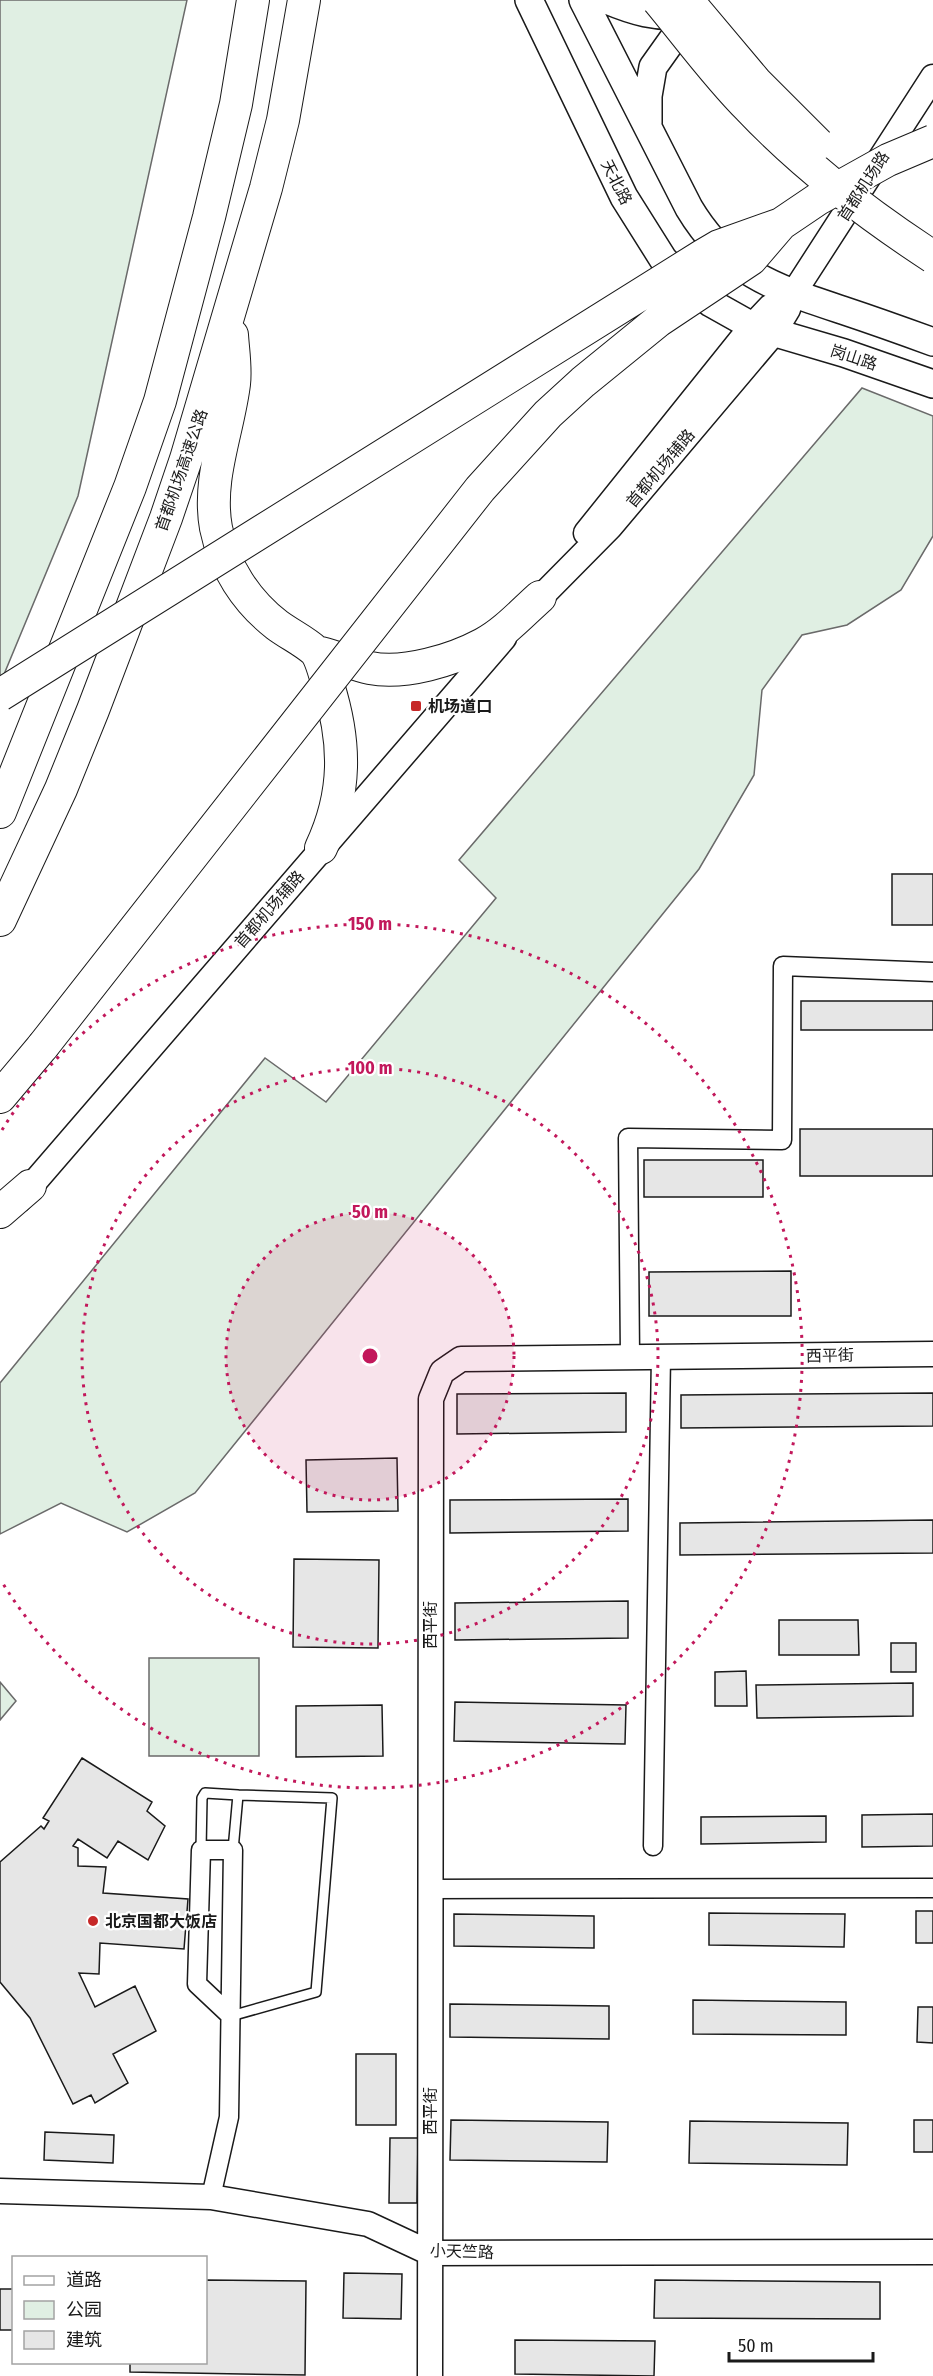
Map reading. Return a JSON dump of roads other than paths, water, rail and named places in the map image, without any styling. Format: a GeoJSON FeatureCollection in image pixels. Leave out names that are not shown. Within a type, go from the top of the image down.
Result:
{"type":"FeatureCollection","features":[{"type":"Feature","properties":{"kind":"highway"},"geometry":{"type":"LineString","coordinates":[[0,812],[134,476],[160,401],[212,206],[236,104],[253,0]]}},
{"type":"Feature","properties":{"kind":"highway","name":"首都机场高速公路"},"geometry":{"type":"LineString","coordinates":[[0,920],[65,779],[166,518],[204,402],[283,120],[304,0]]}},
{"type":"Feature","properties":{"kind":"highway"},"geometry":{"type":"LineString","coordinates":[[658,0],[748,108],[794,151],[849,198],[933,257]]}},
{"type":"Feature","properties":{"kind":"highway"},"geometry":{"type":"LineString","coordinates":[[689,7],[756,82],[814,141],[889,202],[933,232]]}},
{"type":"Feature","properties":{"kind":"highway"},"geometry":{"type":"LineString","coordinates":[[0,695],[702,256],[719,246],[781,224],[818,199],[888,160],[933,141]]}},
{"type":"Feature","properties":{"kind":"highway"},"geometry":{"type":"LineString","coordinates":[[0,1097],[43,1046],[480,489],[548,414],[583,382],[658,321],[751,260],[781,224]]}},
{"type":"Feature","properties":{"kind":"highway"},"geometry":{"type":"LineString","coordinates":[[233,303],[231,321],[234,381],[215,482],[214,503],[218,537],[221,549],[240,589],[276,625],[316,652],[346,659],[369,668],[424,666],[482,644],[500,632],[540,597]]}},
{"type":"Feature","properties":{"kind":"highway"},"geometry":{"type":"LineString","coordinates":[[316,652],[334,705],[341,739],[340,780],[336,808],[332,825],[321,848]]}},
{"type":"Feature","properties":{"kind":"highway"},"geometry":{"type":"LineString","coordinates":[[0,1212],[30,1186]]}},
{"type":"Feature","properties":{"kind":"main road","name":"天北路"},"geometry":{"type":"LineString","coordinates":[[529,0],[624,197],[650,241],[684,281],[711,303],[763,330]]}},
{"type":"Feature","properties":{"kind":"main road"},"geometry":{"type":"LineString","coordinates":[[584,0],[689,208],[702,229],[733,262],[752,275],[793,294],[933,342]]}},
{"type":"Feature","properties":{"kind":"main road"},"geometry":{"type":"LineString","coordinates":[[607,0],[634,11],[666,17],[689,7]]}},
{"type":"Feature","properties":{"kind":"main road"},"geometry":{"type":"LineString","coordinates":[[648,127],[648,96],[653,68],[689,7]]}},
{"type":"Feature","properties":{"kind":"main road","name":"岗山路"},"geometry":{"type":"LineString","coordinates":[[763,330],[844,353],[933,384]]}},
{"type":"Feature","properties":{"kind":"street"},"geometry":{"type":"LineString","coordinates":[[689,7],[713,0]]}},
{"type":"Feature","properties":{"kind":"street","name":"首都机场路"},"geometry":{"type":"LineString","coordinates":[[763,330],[770,307],[793,294],[933,77]]}},
{"type":"Feature","properties":{"kind":"street","name":"首都机场辅路"},"geometry":{"type":"LineString","coordinates":[[0,1222],[540,597],[597,518],[763,330]]}},
{"type":"Feature","properties":{"kind":"street"},"geometry":{"type":"LineString","coordinates":[[630,1356],[628,1138],[782,1140],[783,966],[933,972]]}},
{"type":"Feature","properties":{"kind":"street","name":"西平街"},"geometry":{"type":"LineString","coordinates":[[430,2376],[431,1399],[442,1372],[461,1359],[933,1354]]}},
{"type":"Feature","properties":{"kind":"street"},"geometry":{"type":"LineString","coordinates":[[653,1846],[662,1356]]}},
{"type":"Feature","properties":{"kind":"street"},"geometry":{"type":"LineString","coordinates":[[211,2197],[229,2117],[231,2016],[233,1850],[201,1850],[197,1984],[231,2016]]}},
{"type":"Feature","properties":{"kind":"street"},"geometry":{"type":"LineString","coordinates":[[429,1889],[933,1888]]}},
{"type":"Feature","properties":{"kind":"street","name":"小天竺路"},"geometry":{"type":"LineString","coordinates":[[0,2191],[211,2197],[368,2224],[430,2253],[933,2252]]}},
{"type":"Feature","properties":{"kind":"lane"},"geometry":{"type":"LineString","coordinates":[[201,1850],[202,1798],[205,1793],[332,1798],[316,1992],[231,2016]]}},
{"type":"Feature","properties":{"kind":"lane"},"geometry":{"type":"LineString","coordinates":[[233,1850],[238,1795]]}},
{"type":"Feature","properties":{"kind":"place","name":"机场道口"},"geometry":{"type":"Point","coordinates":[416,706]}},
{"type":"Feature","properties":{"kind":"place","name":"北京国都大饭店"},"geometry":{"type":"Point","coordinates":[93,1921]}}]}
